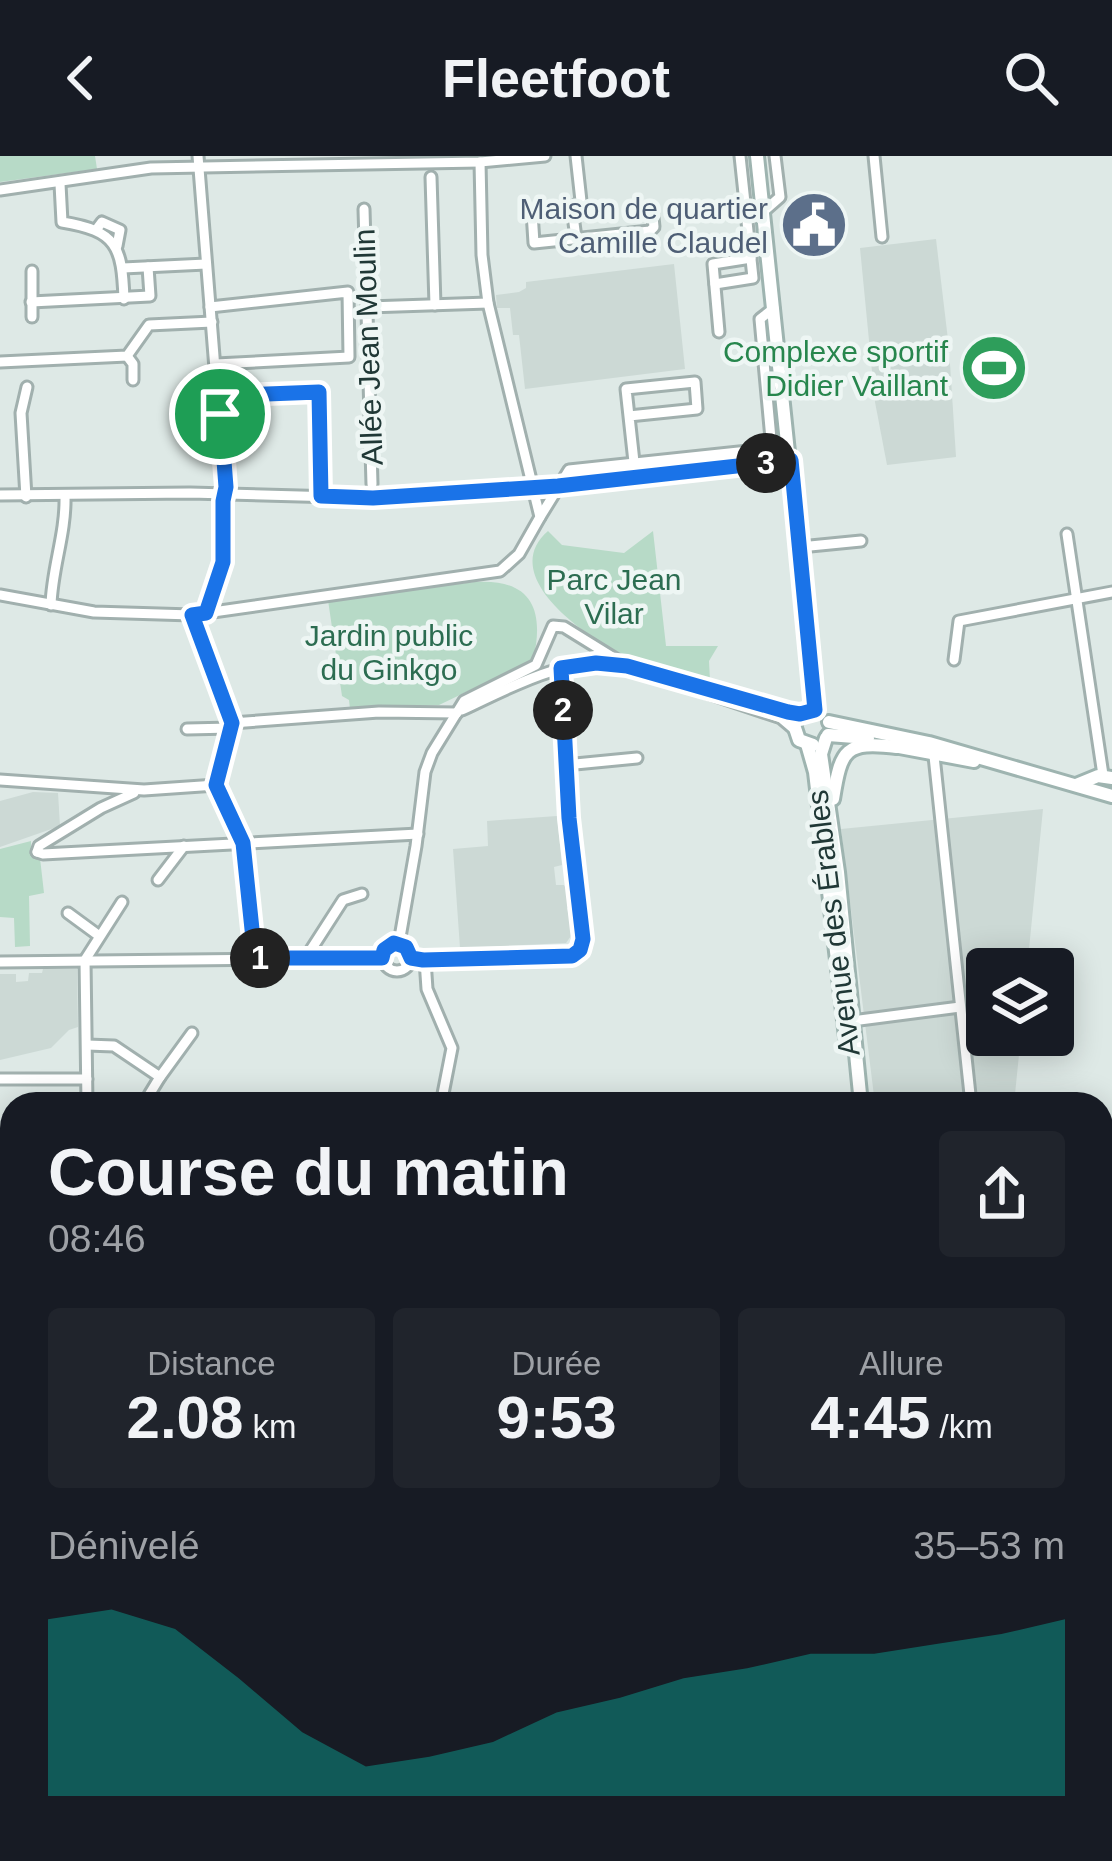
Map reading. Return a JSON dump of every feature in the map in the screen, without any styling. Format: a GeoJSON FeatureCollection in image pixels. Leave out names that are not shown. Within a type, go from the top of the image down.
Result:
{"type":"FeatureCollection","features":[{"type":"Feature","properties":{"kind":"main road"},"geometry":{"type":"LineString","coordinates":[[759,156],[815,710],[827,732]]}},
{"type":"Feature","properties":{"kind":"main road"},"geometry":{"type":"LineString","coordinates":[[815,710],[800,714],[794,729],[807,744],[827,732],[929,743],[1076,785],[1101,781],[1112,796]]}},
{"type":"Feature","properties":{"kind":"main road"},"geometry":{"type":"LineString","coordinates":[[827,732],[934,756],[985,761]]}},
{"type":"Feature","properties":{"kind":"main road","name":"Avenue des Érables"},"geometry":{"type":"LineString","coordinates":[[827,732],[821,754],[838,872]]}},
{"type":"Feature","properties":{"kind":"main road","name":"Avenue des Érables"},"geometry":{"type":"LineString","coordinates":[[807,744],[815,772],[855,1092]]}},
{"type":"Feature","properties":{"kind":"main road","name":"Avenue des Érables"},"geometry":{"type":"LineString","coordinates":[[856,1092],[833,800],[839,762],[856,746],[897,747]]}},
{"type":"Feature","properties":{"kind":"street"},"geometry":{"type":"LineString","coordinates":[[0,190],[198,162],[480,162],[545,156]]}},
{"type":"Feature","properties":{"kind":"street"},"geometry":{"type":"LineString","coordinates":[[576,156],[581,201],[572,208],[532,212],[534,243],[652,230],[652,207],[638,208]]}},
{"type":"Feature","properties":{"kind":"street"},"geometry":{"type":"LineString","coordinates":[[715,284],[753,278],[740,156]]}},
{"type":"Feature","properties":{"kind":"street"},"geometry":{"type":"LineString","coordinates":[[764,211],[780,197],[775,156]]}},
{"type":"Feature","properties":{"kind":"street"},"geometry":{"type":"LineString","coordinates":[[874,156],[882,237]]}},
{"type":"Feature","properties":{"kind":"street"},"geometry":{"type":"LineString","coordinates":[[198,162],[224,494],[223,562],[206,613]]}},
{"type":"Feature","properties":{"kind":"street"},"geometry":{"type":"LineString","coordinates":[[480,162],[488,303],[540,517]]}},
{"type":"Feature","properties":{"kind":"street"},"geometry":{"type":"LineString","coordinates":[[431,177],[434,305]]}},
{"type":"Feature","properties":{"kind":"street"},"geometry":{"type":"LineString","coordinates":[[59,184],[62,222],[96,230],[117,246],[124,298]]}},
{"type":"Feature","properties":{"kind":"street"},"geometry":{"type":"LineString","coordinates":[[572,208],[575,238]]}},
{"type":"Feature","properties":{"kind":"street","name":"Allée Jean Moulin"},"geometry":{"type":"LineString","coordinates":[[364,209],[372,484]]}},
{"type":"Feature","properties":{"kind":"street"},"geometry":{"type":"LineString","coordinates":[[719,332],[713,263],[751,258]]}},
{"type":"Feature","properties":{"kind":"street"},"geometry":{"type":"LineString","coordinates":[[123,268],[206,264]]}},
{"type":"Feature","properties":{"kind":"street"},"geometry":{"type":"LineString","coordinates":[[32,302],[150,296],[148,267]]}},
{"type":"Feature","properties":{"kind":"street"},"geometry":{"type":"LineString","coordinates":[[32,271],[32,316]]}},
{"type":"Feature","properties":{"kind":"street"},"geometry":{"type":"LineString","coordinates":[[210,307],[348,292],[349,357],[216,364]]}},
{"type":"Feature","properties":{"kind":"street"},"geometry":{"type":"LineString","coordinates":[[368,307],[488,303]]}},
{"type":"Feature","properties":{"kind":"street"},"geometry":{"type":"LineString","coordinates":[[0,595],[133,616],[192,615],[500,571],[519,554],[569,470],[766,448],[772,439],[760,319],[774,308]]}},
{"type":"Feature","properties":{"kind":"street"},"geometry":{"type":"LineString","coordinates":[[128,356],[149,326],[212,322]]}},
{"type":"Feature","properties":{"kind":"street"},"geometry":{"type":"LineString","coordinates":[[0,362],[128,356]]}},
{"type":"Feature","properties":{"kind":"street"},"geometry":{"type":"LineString","coordinates":[[128,356],[134,380]]}},
{"type":"Feature","properties":{"kind":"street"},"geometry":{"type":"LineString","coordinates":[[628,416],[697,409],[694,382],[626,389],[628,416],[636,478]]}},
{"type":"Feature","properties":{"kind":"street"},"geometry":{"type":"LineString","coordinates":[[26,497],[21,413],[27,387]]}},
{"type":"Feature","properties":{"kind":"street"},"geometry":{"type":"LineString","coordinates":[[219,396],[319,392],[321,496]]}},
{"type":"Feature","properties":{"kind":"street"},"geometry":{"type":"LineString","coordinates":[[0,495],[373,498],[558,486],[791,460]]}},
{"type":"Feature","properties":{"kind":"street"},"geometry":{"type":"LineString","coordinates":[[51,605],[52,578],[66,525],[65,496]]}},
{"type":"Feature","properties":{"kind":"street"},"geometry":{"type":"LineString","coordinates":[[1067,534],[1101,781]]}},
{"type":"Feature","properties":{"kind":"street"},"geometry":{"type":"LineString","coordinates":[[800,547],[861,541]]}},
{"type":"Feature","properties":{"kind":"street"},"geometry":{"type":"LineString","coordinates":[[954,660],[958,621],[1112,592]]}},
{"type":"Feature","properties":{"kind":"street"},"geometry":{"type":"LineString","coordinates":[[192,615],[231,726],[216,785],[243,843],[255,958]]}},
{"type":"Feature","properties":{"kind":"street"},"geometry":{"type":"LineString","coordinates":[[399,943],[427,762],[472,696],[536,665],[548,631],[560,626],[627,666],[777,717],[794,729]]}},
{"type":"Feature","properties":{"kind":"street"},"geometry":{"type":"LineString","coordinates":[[543,651],[547,665],[561,668]]}},
{"type":"Feature","properties":{"kind":"street"},"geometry":{"type":"LineString","coordinates":[[187,729],[379,712],[457,713],[561,668],[596,663],[627,666]]}},
{"type":"Feature","properties":{"kind":"street"},"geometry":{"type":"LineString","coordinates":[[411,958],[562,958],[580,950],[583,939],[561,668]]}},
{"type":"Feature","properties":{"kind":"street"},"geometry":{"type":"LineString","coordinates":[[652,675],[800,714]]}},
{"type":"Feature","properties":{"kind":"street"},"geometry":{"type":"LineString","coordinates":[[934,756],[970,1092]]}},
{"type":"Feature","properties":{"kind":"street"},"geometry":{"type":"LineString","coordinates":[[566,765],[637,758]]}},
{"type":"Feature","properties":{"kind":"street"},"geometry":{"type":"LineString","coordinates":[[0,780],[144,790],[216,785]]}},
{"type":"Feature","properties":{"kind":"street"},"geometry":{"type":"LineString","coordinates":[[144,790],[101,808],[37,852],[418,834]]}},
{"type":"Feature","properties":{"kind":"street"},"geometry":{"type":"LineString","coordinates":[[158,880],[184,846]]}},
{"type":"Feature","properties":{"kind":"street"},"geometry":{"type":"LineString","coordinates":[[305,958],[343,900],[362,894]]}},
{"type":"Feature","properties":{"kind":"street"},"geometry":{"type":"LineString","coordinates":[[87,1092],[85,960],[122,902]]}},
{"type":"Feature","properties":{"kind":"street"},"geometry":{"type":"LineString","coordinates":[[68,914],[98,935]]}},
{"type":"Feature","properties":{"kind":"street"},"geometry":{"type":"LineString","coordinates":[[399,943],[387,947],[382,958],[386,967],[399,972],[411,958]]}},
{"type":"Feature","properties":{"kind":"street"},"geometry":{"type":"LineString","coordinates":[[399,943],[411,958]]}},
{"type":"Feature","properties":{"kind":"street"},"geometry":{"type":"LineString","coordinates":[[0,962],[382,958]]}},
{"type":"Feature","properties":{"kind":"street"},"geometry":{"type":"LineString","coordinates":[[425,960],[428,989],[452,1048],[443,1092]]}},
{"type":"Feature","properties":{"kind":"street"},"geometry":{"type":"LineString","coordinates":[[853,1021],[960,1007]]}},
{"type":"Feature","properties":{"kind":"street"},"geometry":{"type":"LineString","coordinates":[[151,1092],[192,1033]]}},
{"type":"Feature","properties":{"kind":"street"},"geometry":{"type":"LineString","coordinates":[[87,1045],[114,1046],[160,1077]]}},
{"type":"Feature","properties":{"kind":"street"},"geometry":{"type":"LineString","coordinates":[[0,1079],[87,1078]]}},
{"type":"Feature","properties":{"kind":"shaded area"},"geometry":{"type":"Polygon","coordinates":[[[936,239],[956,457],[887,465],[875,402],[860,248],[936,239]]]}},
{"type":"Feature","properties":{"kind":"shaded area"},"geometry":{"type":"Polygon","coordinates":[[[674,264],[685,369],[525,389],[519,335],[513,335],[510,308],[497,308],[496,295],[519,292],[526,282],[674,264]]]}},
{"type":"Feature","properties":{"kind":"shaded area"},"geometry":{"type":"Polygon","coordinates":[[[33,792],[58,793],[60,826],[0,847],[0,801],[33,792]]]}},
{"type":"Feature","properties":{"kind":"shaded area"},"geometry":{"type":"Polygon","coordinates":[[[1043,809],[1029,948],[966,948],[966,1056],[1019,1056],[1015,1092],[874,1092],[841,829],[1043,809]]]}},
{"type":"Feature","properties":{"kind":"shaded area"},"geometry":{"type":"Polygon","coordinates":[[[557,816],[562,865],[554,867],[556,885],[564,885],[569,892],[573,933],[566,943],[460,948],[453,849],[488,846],[487,821],[557,816]]]}},
{"type":"Feature","properties":{"kind":"shaded area"},"geometry":{"type":"Polygon","coordinates":[[[77,969],[78,1027],[51,1048],[0,1060],[0,974],[16,974],[16,982],[28,981],[29,973],[77,969]]]}},
{"type":"Feature","properties":{"kind":"green space"},"geometry":{"type":"Polygon","coordinates":[[[0,156],[95,156],[97,169],[0,182],[0,156]]]}},
{"type":"Feature","properties":{"kind":"green space","name":"Parc Jean Vilar"},"geometry":{"type":"Polygon","coordinates":[[[548,531],[562,545],[624,553],[653,531],[666,646],[718,646],[709,661],[710,681],[629,657],[572,622],[540,586],[533,567],[535,549],[548,531]]]}},
{"type":"Feature","properties":{"kind":"green space","name":"Jardin public du Ginkgo"},"geometry":{"type":"Polygon","coordinates":[[[474,582],[509,585],[530,601],[537,626],[533,660],[439,705],[350,709],[349,700],[342,696],[328,600],[474,582]]]}},
{"type":"Feature","properties":{"kind":"green space"},"geometry":{"type":"Polygon","coordinates":[[[31,841],[31,852],[40,858],[44,893],[29,896],[30,946],[15,947],[14,918],[0,917],[0,849],[31,841]]]}},
{"type":"Feature","properties":{"kind":"place","name":"Maison de quartier Camille Claudel"},"geometry":{"type":"Point","coordinates":[814,225]}},
{"type":"Feature","properties":{"kind":"place","name":"Complexe sportif Didier Vaillant"},"geometry":{"type":"Point","coordinates":[994,368]}},
{"type":"Feature","properties":{"kind":"route"},"geometry":{"type":"LineString","coordinates":[[319,392],[321,496],[373,498],[558,486],[791,460],[815,710],[788,712],[627,666],[596,663],[561,668],[569,818],[583,939],[580,950],[562,958],[423,960],[411,958],[406,947],[394,943],[382,958],[255,958],[243,843],[216,785],[232,723],[192,615],[206,613],[223,562],[226,487],[220,414],[219,396],[319,392]]}}]}
